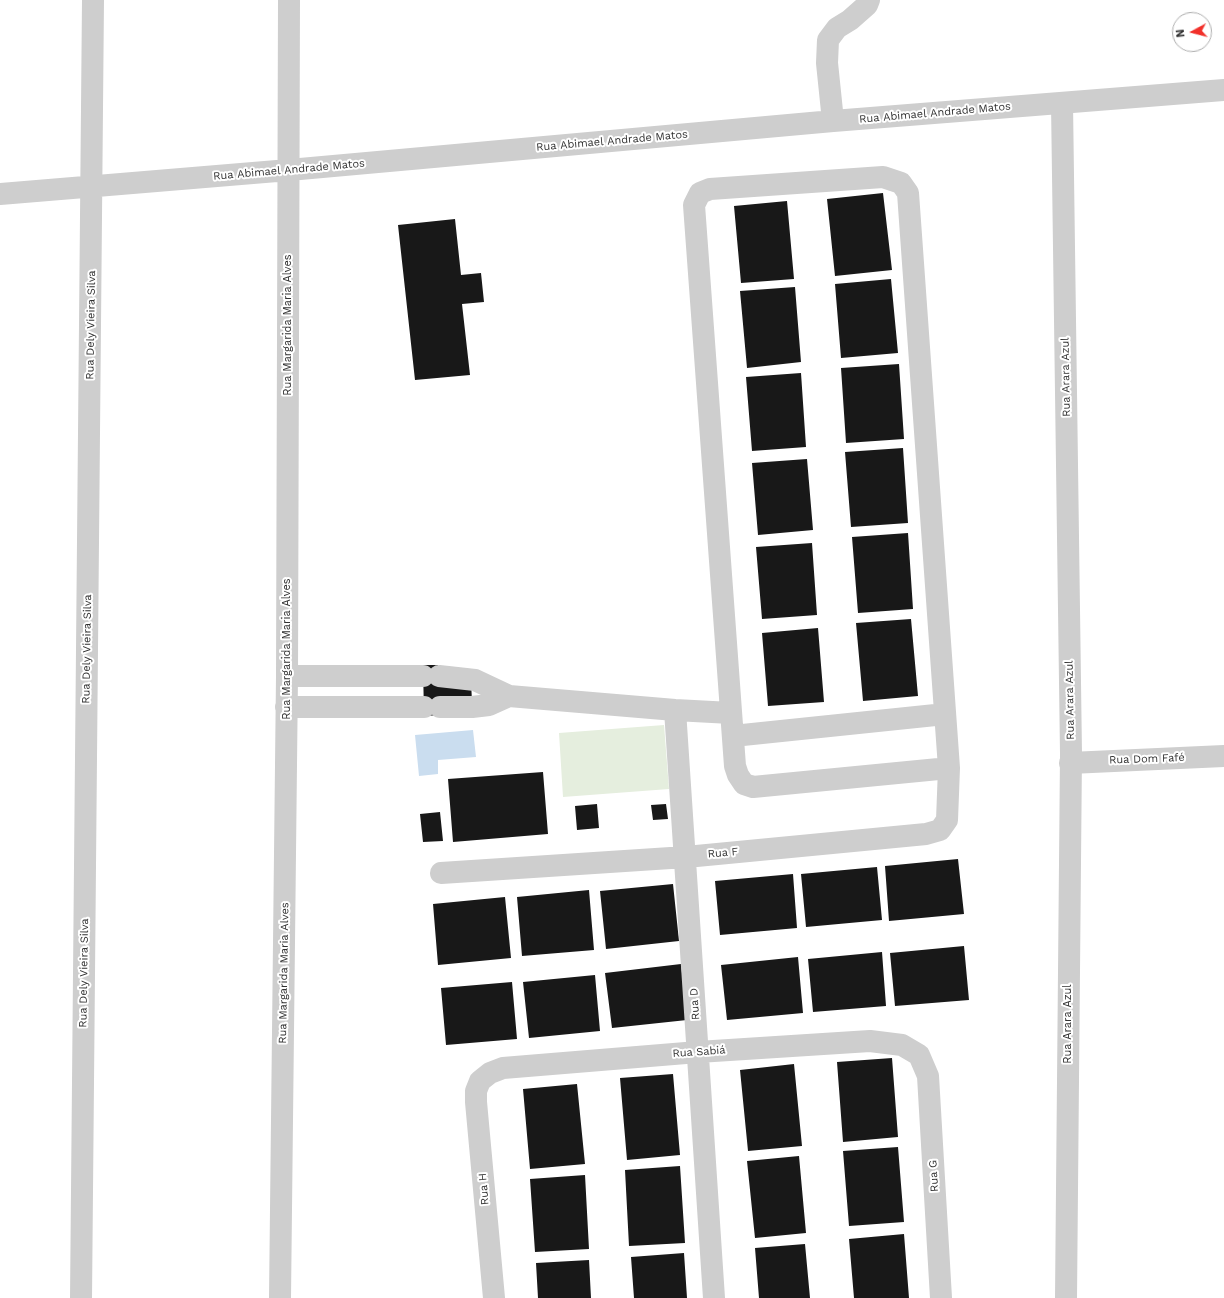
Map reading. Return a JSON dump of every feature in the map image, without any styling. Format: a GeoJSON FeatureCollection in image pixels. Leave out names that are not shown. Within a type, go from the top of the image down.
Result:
{"type":"FeatureCollection","features":[{"type":"Feature","properties":{"kind":"street","name":"Rua Dely Vieira Silva"},"geometry":{"type":"LineString","coordinates":[[81,1298],[93,0]]}},
{"type":"Feature","properties":{"kind":"street","name":"Rua Margarida Maria Alves"},"geometry":{"type":"LineString","coordinates":[[280,1298],[287,676],[289,0]]}},
{"type":"Feature","properties":{"kind":"street"},"geometry":{"type":"LineString","coordinates":[[832,121],[827,63],[828,40],[837,28],[850,20],[868,5],[869,0]]}},
{"type":"Feature","properties":{"kind":"street","name":"Rua Abimael Andrade Matos"},"geometry":{"type":"LineString","coordinates":[[0,194],[289,170],[832,121],[1224,90]]}},
{"type":"Feature","properties":{"kind":"street","name":"Rua Arara Azul"},"geometry":{"type":"LineString","coordinates":[[1062,103],[1070,763],[1066,1298]]}},
{"type":"Feature","properties":{"kind":"street","name":"Rua F"},"geometry":{"type":"LineString","coordinates":[[441,874],[686,857],[926,834],[940,830],[947,820],[949,768],[908,193],[901,183],[883,177],[710,189],[700,193],[694,205],[735,766],[738,775],[744,784],[753,786],[949,768]]}},
{"type":"Feature","properties":{"kind":"street"},"geometry":{"type":"LineString","coordinates":[[287,676],[427,676],[474,680],[509,696],[731,714]]}},
{"type":"Feature","properties":{"kind":"street"},"geometry":{"type":"LineString","coordinates":[[388,676],[389,707]]}},
{"type":"Feature","properties":{"kind":"street"},"geometry":{"type":"LineString","coordinates":[[427,676],[427,707]]}},
{"type":"Feature","properties":{"kind":"street"},"geometry":{"type":"LineString","coordinates":[[286,707],[472,707],[489,705],[509,696]]}},
{"type":"Feature","properties":{"kind":"street","name":"Rua D"},"geometry":{"type":"LineString","coordinates":[[675,710],[686,857],[714,1298]]}},
{"type":"Feature","properties":{"kind":"street"},"geometry":{"type":"LineString","coordinates":[[733,736],[945,714]]}},
{"type":"Feature","properties":{"kind":"street","name":"Rua Dom Fafé"},"geometry":{"type":"LineString","coordinates":[[1070,763],[1224,756]]}},
{"type":"Feature","properties":{"kind":"street","name":"Rua Sabiá"},"geometry":{"type":"LineString","coordinates":[[480,1080],[490,1073],[503,1068],[698,1052],[870,1041],[902,1045],[919,1055]]}},
{"type":"Feature","properties":{"kind":"street","name":"Rua G"},"geometry":{"type":"LineString","coordinates":[[919,1055],[928,1076],[941,1298]]}},
{"type":"Feature","properties":{"kind":"street","name":"Rua H"},"geometry":{"type":"LineString","coordinates":[[480,1080],[476,1091],[476,1102],[494,1298]]}},
{"type":"Feature","properties":{"kind":"green space"},"geometry":{"type":"Polygon","coordinates":[[[664,725],[669,789],[563,797],[559,733],[664,725]]]}},
{"type":"Feature","properties":{"kind":"water"},"geometry":{"type":"Polygon","coordinates":[[[473,730],[476,757],[438,760],[438,774],[419,776],[415,735],[473,730]]]}},
{"type":"Feature","properties":{"kind":"building"},"geometry":{"type":"Polygon","coordinates":[[[883,193],[892,270],[835,276],[827,199],[883,193]]]}},
{"type":"Feature","properties":{"kind":"building"},"geometry":{"type":"Polygon","coordinates":[[[787,201],[794,279],[741,283],[734,206],[787,201]]]}},
{"type":"Feature","properties":{"kind":"building"},"geometry":{"type":"Polygon","coordinates":[[[455,219],[461,275],[481,273],[484,302],[462,304],[470,375],[415,380],[398,225],[455,219]]]}},
{"type":"Feature","properties":{"kind":"building"},"geometry":{"type":"Polygon","coordinates":[[[891,279],[898,353],[841,358],[835,284],[891,279]]]}},
{"type":"Feature","properties":{"kind":"building"},"geometry":{"type":"Polygon","coordinates":[[[795,287],[801,362],[747,368],[740,291],[795,287]]]}},
{"type":"Feature","properties":{"kind":"building"},"geometry":{"type":"Polygon","coordinates":[[[899,364],[904,439],[846,443],[841,368],[899,364]]]}},
{"type":"Feature","properties":{"kind":"building"},"geometry":{"type":"Polygon","coordinates":[[[801,373],[806,447],[752,451],[746,377],[801,373]]]}},
{"type":"Feature","properties":{"kind":"building"},"geometry":{"type":"Polygon","coordinates":[[[903,448],[908,523],[851,527],[845,452],[903,448]]]}},
{"type":"Feature","properties":{"kind":"building"},"geometry":{"type":"Polygon","coordinates":[[[807,459],[813,530],[758,535],[752,463],[807,459]]]}},
{"type":"Feature","properties":{"kind":"building"},"geometry":{"type":"Polygon","coordinates":[[[908,533],[913,609],[858,613],[852,537],[908,533]]]}},
{"type":"Feature","properties":{"kind":"building"},"geometry":{"type":"Polygon","coordinates":[[[812,543],[817,615],[762,619],[756,547],[812,543]]]}},
{"type":"Feature","properties":{"kind":"building"},"geometry":{"type":"Polygon","coordinates":[[[911,619],[918,696],[863,701],[856,623],[911,619]]]}},
{"type":"Feature","properties":{"kind":"building"},"geometry":{"type":"Polygon","coordinates":[[[818,628],[824,702],[768,706],[762,633],[818,628]]]}},
{"type":"Feature","properties":{"kind":"building"},"geometry":{"type":"Polygon","coordinates":[[[423,665],[438,665],[439,683],[471,682],[472,701],[440,715],[424,716],[423,665]]]}},
{"type":"Feature","properties":{"kind":"building"},"geometry":{"type":"Polygon","coordinates":[[[543,772],[548,834],[453,842],[448,779],[543,772]]]}},
{"type":"Feature","properties":{"kind":"building"},"geometry":{"type":"Polygon","coordinates":[[[597,804],[599,828],[577,830],[575,806],[597,804]]]}},
{"type":"Feature","properties":{"kind":"building"},"geometry":{"type":"Polygon","coordinates":[[[666,804],[668,819],[653,820],[651,805],[666,804]]]}},
{"type":"Feature","properties":{"kind":"building"},"geometry":{"type":"Polygon","coordinates":[[[440,812],[443,841],[423,842],[420,814],[440,812]]]}},
{"type":"Feature","properties":{"kind":"building"},"geometry":{"type":"Polygon","coordinates":[[[958,859],[964,914],[889,921],[885,866],[958,859]]]}},
{"type":"Feature","properties":{"kind":"building"},"geometry":{"type":"Polygon","coordinates":[[[877,867],[882,920],[806,927],[801,874],[877,867]]]}},
{"type":"Feature","properties":{"kind":"building"},"geometry":{"type":"Polygon","coordinates":[[[793,874],[797,928],[720,935],[715,881],[793,874]]]}},
{"type":"Feature","properties":{"kind":"building"},"geometry":{"type":"Polygon","coordinates":[[[673,884],[679,941],[606,949],[600,891],[673,884]]]}},
{"type":"Feature","properties":{"kind":"building"},"geometry":{"type":"Polygon","coordinates":[[[589,890],[594,950],[522,956],[517,897],[589,890]]]}},
{"type":"Feature","properties":{"kind":"building"},"geometry":{"type":"Polygon","coordinates":[[[505,897],[511,958],[438,965],[433,904],[505,897]]]}},
{"type":"Feature","properties":{"kind":"building"},"geometry":{"type":"Polygon","coordinates":[[[964,946],[969,1000],[895,1006],[890,953],[964,946]]]}},
{"type":"Feature","properties":{"kind":"building"},"geometry":{"type":"Polygon","coordinates":[[[882,952],[886,1006],[813,1012],[808,959],[882,952]]]}},
{"type":"Feature","properties":{"kind":"building"},"geometry":{"type":"Polygon","coordinates":[[[798,957],[803,1013],[727,1020],[721,965],[798,957]]]}},
{"type":"Feature","properties":{"kind":"building"},"geometry":{"type":"Polygon","coordinates":[[[681,964],[687,1020],[612,1028],[605,973],[681,964]]]}},
{"type":"Feature","properties":{"kind":"building"},"geometry":{"type":"Polygon","coordinates":[[[595,975],[600,1031],[529,1038],[523,982],[595,975]]]}},
{"type":"Feature","properties":{"kind":"building"},"geometry":{"type":"Polygon","coordinates":[[[512,982],[517,1039],[446,1045],[441,988],[512,982]]]}},
{"type":"Feature","properties":{"kind":"building"},"geometry":{"type":"Polygon","coordinates":[[[892,1058],[898,1137],[843,1142],[837,1062],[892,1058]]]}},
{"type":"Feature","properties":{"kind":"building"},"geometry":{"type":"Polygon","coordinates":[[[794,1064],[802,1146],[748,1151],[740,1070],[794,1064]]]}},
{"type":"Feature","properties":{"kind":"building"},"geometry":{"type":"Polygon","coordinates":[[[673,1074],[680,1155],[627,1160],[620,1078],[673,1074]]]}},
{"type":"Feature","properties":{"kind":"building"},"geometry":{"type":"Polygon","coordinates":[[[577,1084],[585,1164],[530,1169],[523,1089],[577,1084]]]}},
{"type":"Feature","properties":{"kind":"building"},"geometry":{"type":"Polygon","coordinates":[[[898,1147],[904,1222],[849,1226],[843,1151],[898,1147]]]}},
{"type":"Feature","properties":{"kind":"building"},"geometry":{"type":"Polygon","coordinates":[[[799,1156],[806,1233],[755,1238],[747,1161],[799,1156]]]}},
{"type":"Feature","properties":{"kind":"building"},"geometry":{"type":"Polygon","coordinates":[[[680,1166],[685,1243],[629,1246],[625,1170],[680,1166]]]}},
{"type":"Feature","properties":{"kind":"building"},"geometry":{"type":"Polygon","coordinates":[[[585,1175],[589,1249],[535,1252],[530,1179],[585,1175]]]}},
{"type":"Feature","properties":{"kind":"building"},"geometry":{"type":"Polygon","coordinates":[[[904,1234],[909,1298],[854,1298],[849,1239],[904,1234]]]}},
{"type":"Feature","properties":{"kind":"building"},"geometry":{"type":"Polygon","coordinates":[[[805,1244],[810,1298],[759,1298],[755,1248],[805,1244]]]}},
{"type":"Feature","properties":{"kind":"building"},"geometry":{"type":"Polygon","coordinates":[[[684,1253],[687,1298],[634,1298],[631,1257],[684,1253]]]}},
{"type":"Feature","properties":{"kind":"building"},"geometry":{"type":"Polygon","coordinates":[[[589,1260],[591,1298],[538,1298],[536,1263],[589,1260]]]}}]}
